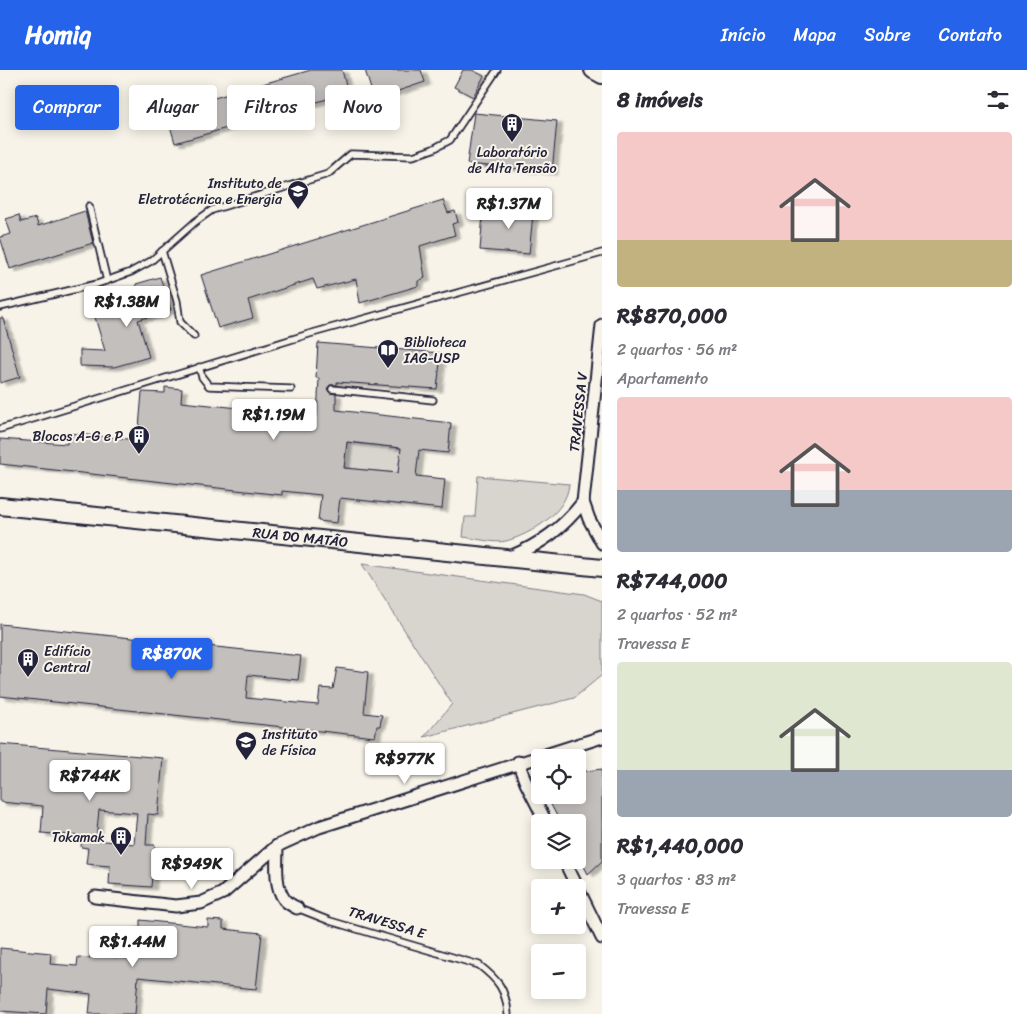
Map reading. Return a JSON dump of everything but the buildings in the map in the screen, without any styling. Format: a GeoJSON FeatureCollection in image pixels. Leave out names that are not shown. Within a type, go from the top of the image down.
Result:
{"type":"FeatureCollection","features":[{"type":"Feature","properties":{"kind":"street"},"geometry":{"type":"LineString","coordinates":[[593,70],[602,75]]}},
{"type":"Feature","properties":{"kind":"street","name":"TRAVESSA V"},"geometry":{"type":"LineString","coordinates":[[602,325],[583,502],[589,519],[602,543]]}},
{"type":"Feature","properties":{"kind":"street"},"geometry":{"type":"LineString","coordinates":[[508,558],[532,548],[552,536],[569,520],[583,502]]}},
{"type":"Feature","properties":{"kind":"street","name":"RUA DO MATÃO"},"geometry":{"type":"LineString","coordinates":[[0,506],[602,568]]}},
{"type":"Feature","properties":{"kind":"street"},"geometry":{"type":"LineString","coordinates":[[95,897],[176,906],[201,903],[223,893],[277,846],[319,827],[518,762],[602,737]]}},
{"type":"Feature","properties":{"kind":"street"},"geometry":{"type":"LineString","coordinates":[[518,762],[526,783],[542,814]]}},
{"type":"Feature","properties":{"kind":"street","name":"TRAVESSA E"},"geometry":{"type":"LineString","coordinates":[[277,846],[277,870],[280,888],[284,899],[297,908]]}},
{"type":"Feature","properties":{"kind":"street"},"geometry":{"type":"LineString","coordinates":[[568,869],[602,938]]}},
{"type":"Feature","properties":{"kind":"lane"},"geometry":{"type":"LineString","coordinates":[[0,307],[107,280],[131,272],[162,251],[195,222],[212,210],[328,174],[351,154],[413,156],[450,140],[497,70]]}},
{"type":"Feature","properties":{"kind":"lane"},"geometry":{"type":"LineString","coordinates":[[89,206],[107,280]]}},
{"type":"Feature","properties":{"kind":"lane"},"geometry":{"type":"LineString","coordinates":[[162,251],[177,301],[180,322],[194,336]]}},
{"type":"Feature","properties":{"kind":"lane"},"geometry":{"type":"LineString","coordinates":[[0,429],[199,367],[409,305],[602,253]]}},
{"type":"Feature","properties":{"kind":"lane"},"geometry":{"type":"LineString","coordinates":[[199,367],[202,377],[209,386],[291,389]]}},
{"type":"Feature","properties":{"kind":"lane"},"geometry":{"type":"LineString","coordinates":[[332,389],[433,400]]}},
{"type":"Feature","properties":{"kind":"lane","name":"TRAVESSA E"},"geometry":{"type":"LineString","coordinates":[[297,908],[330,921],[479,965],[496,979],[506,999],[508,1014]]}},
{"type":"Feature","properties":{"kind":"shaded area"},"geometry":{"type":"Polygon","coordinates":[[[347,442],[401,448],[398,473],[344,468],[347,442]]]}},
{"type":"Feature","properties":{"kind":"shaded area"},"geometry":{"type":"Polygon","coordinates":[[[478,476],[569,484],[562,504],[546,520],[527,533],[501,542],[463,537],[465,517],[475,517],[478,476]]]}},
{"type":"Feature","properties":{"kind":"shaded area"},"geometry":{"type":"Polygon","coordinates":[[[362,564],[584,594],[602,601],[602,675],[574,698],[424,737],[452,704],[362,564]]]}},
{"type":"Feature","properties":{"kind":"place","name":"Laboratório de Alta Tensão"},"geometry":{"type":"Point","coordinates":[512,143]}},
{"type":"Feature","properties":{"kind":"place","name":"Instituto de Eletrotécnica e Energia"},"geometry":{"type":"Point","coordinates":[298,210]}},
{"type":"Feature","properties":{"kind":"place","name":"Biblioteca IAG-USP"},"geometry":{"type":"Point","coordinates":[388,369]}},
{"type":"Feature","properties":{"kind":"place","name":"Blocos A-G e P"},"geometry":{"type":"Point","coordinates":[139,455]}},
{"type":"Feature","properties":{"kind":"place","name":"Edifício Central"},"geometry":{"type":"Point","coordinates":[28,678]}},
{"type":"Feature","properties":{"kind":"place","name":"Instituto de Física"},"geometry":{"type":"Point","coordinates":[246,761]}},
{"type":"Feature","properties":{"kind":"place","name":"Tokamak"},"geometry":{"type":"Point","coordinates":[121,856]}}]}
